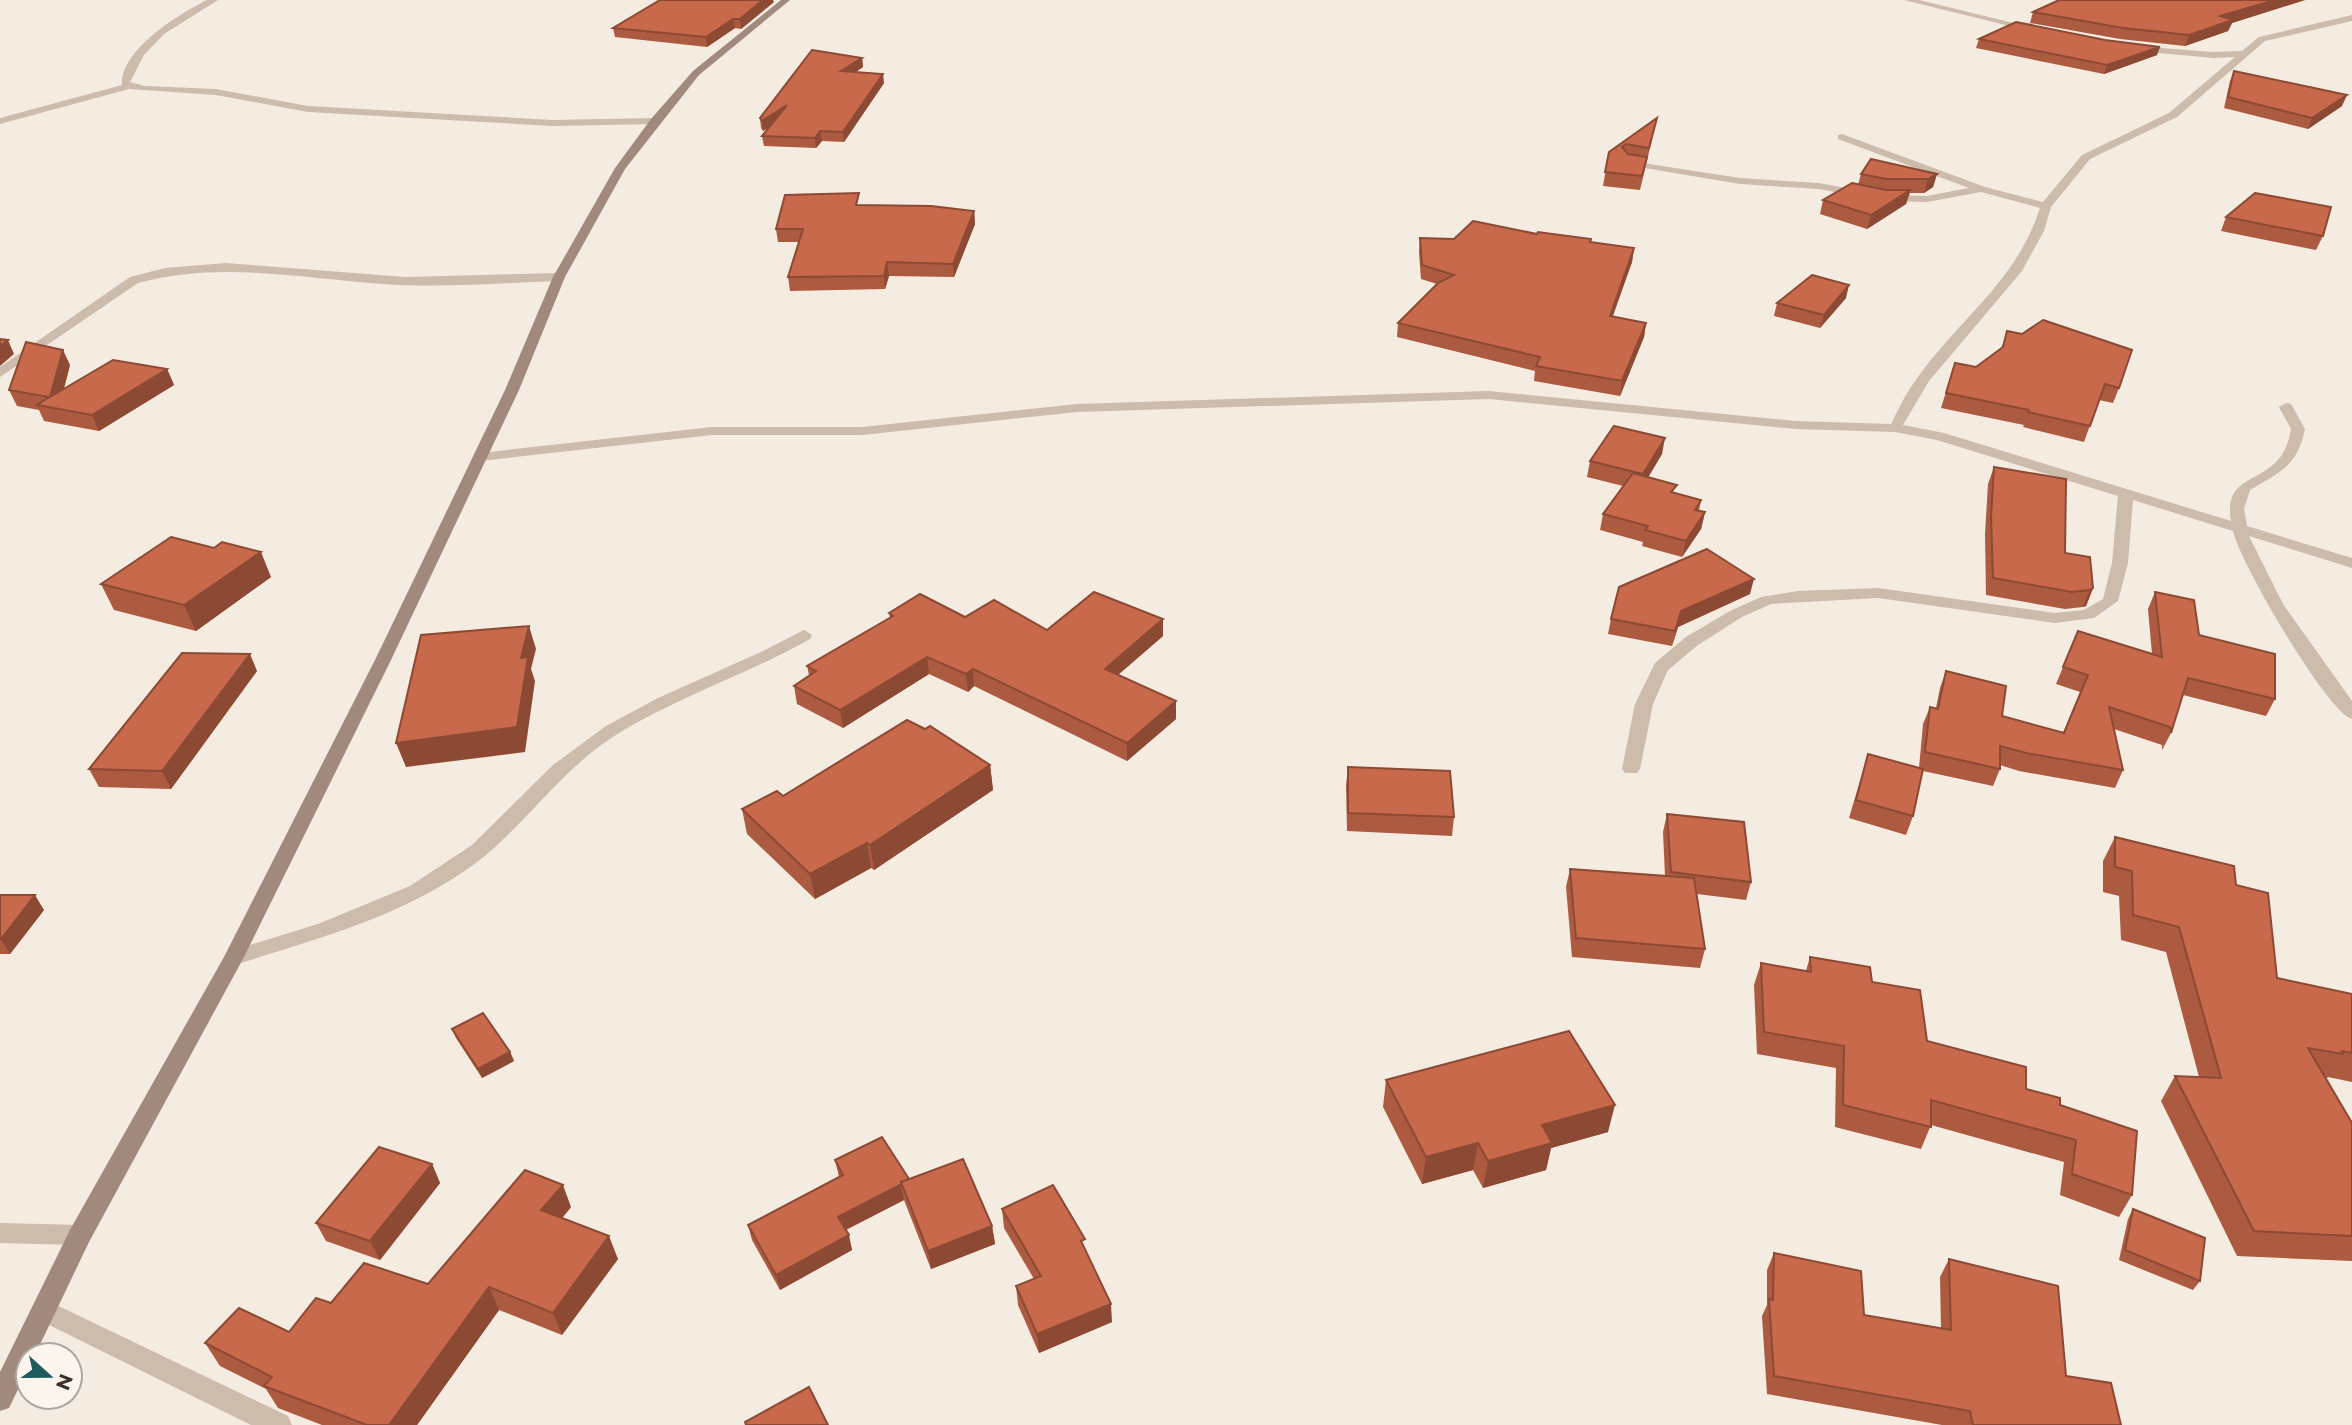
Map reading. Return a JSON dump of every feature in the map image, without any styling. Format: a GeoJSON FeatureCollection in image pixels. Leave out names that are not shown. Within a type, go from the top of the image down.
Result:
{"type":"FeatureCollection","features":[{"type":"Feature","properties":{"kind":"street"},"geometry":{"type":"LineString","coordinates":[[129,86],[124,83],[140,50],[166,26],[214,0]]}},
{"type":"Feature","properties":{"kind":"street"},"geometry":{"type":"LineString","coordinates":[[0,1399],[80,1235],[234,957],[383,660],[480,457],[559,277],[620,167],[696,73],[786,0]]}},
{"type":"Feature","properties":{"kind":"street"},"geometry":{"type":"LineString","coordinates":[[1908,0],[2046,32]]}},
{"type":"Feature","properties":{"kind":"street"},"geometry":{"type":"LineString","coordinates":[[1895,428],[1923,379],[2018,268],[2038,231],[2046,206],[2086,157],[2173,115],[2262,39],[2352,18]]}},
{"type":"Feature","properties":{"kind":"street"},"geometry":{"type":"LineString","coordinates":[[2127,46],[2213,55],[2242,54]]}},
{"type":"Feature","properties":{"kind":"street"},"geometry":{"type":"LineString","coordinates":[[0,121],[129,86],[229,94],[308,109],[552,123],[655,121]]}},
{"type":"Feature","properties":{"kind":"street"},"geometry":{"type":"LineString","coordinates":[[1842,137],[1981,189],[2046,206]]}},
{"type":"Feature","properties":{"kind":"street"},"geometry":{"type":"LineString","coordinates":[[1626,162],[1740,181],[1819,186],[1882,198],[1927,200],[1981,189]]}},
{"type":"Feature","properties":{"kind":"street"},"geometry":{"type":"LineString","coordinates":[[0,373],[134,279],[154,273],[243,265],[385,280],[559,277]]}},
{"type":"Feature","properties":{"kind":"street"},"geometry":{"type":"LineString","coordinates":[[480,457],[684,433],[862,431],[1077,408],[1489,395],[1782,424],[1895,428],[1951,440],[2352,563]]}},
{"type":"Feature","properties":{"kind":"street"},"geometry":{"type":"LineString","coordinates":[[2286,408],[2298,429],[2295,445],[2286,463],[2243,488],[2236,505],[2240,529],[2257,575],[2285,622],[2352,713]]}},
{"type":"Feature","properties":{"kind":"street"},"geometry":{"type":"LineString","coordinates":[[1631,769],[1644,704],[1661,667],[1703,634],[1736,614],[1767,600],[1878,593],[2055,618],[2088,615],[2110,601],[2120,563],[2126,494]]}},
{"type":"Feature","properties":{"kind":"street"},"geometry":{"type":"LineString","coordinates":[[234,957],[326,929],[417,891],[479,850],[559,769],[612,730],[664,702],[767,656],[804,635]]}},
{"type":"Feature","properties":{"kind":"street"},"geometry":{"type":"LineString","coordinates":[[0,1234],[80,1235]]}},
{"type":"Feature","properties":{"kind":"street"},"geometry":{"type":"LineString","coordinates":[[44,1310],[279,1425]]}},
{"type":"Feature","properties":{"kind":"building"},"geometry":{"type":"Polygon","coordinates":[[[660,0],[763,0],[740,19],[733,19],[706,37],[613,28],[660,0]]]}},
{"type":"Feature","properties":{"kind":"building"},"geometry":{"type":"Polygon","coordinates":[[[2059,0],[2275,0],[2220,16],[2233,20],[2189,35],[2123,28],[2033,12],[2059,0]]]}},
{"type":"Feature","properties":{"kind":"building"},"geometry":{"type":"Polygon","coordinates":[[[2016,22],[2105,40],[2160,47],[2107,65],[1979,39],[2016,22]]]}},
{"type":"Feature","properties":{"kind":"building"},"geometry":{"type":"Polygon","coordinates":[[[812,50],[862,58],[841,71],[883,74],[843,132],[820,131],[815,138],[762,136],[787,105],[762,121],[760,118],[812,50]]]}},
{"type":"Feature","properties":{"kind":"building"},"geometry":{"type":"Polygon","coordinates":[[[2234,71],[2347,95],[2312,118],[2228,97],[2234,71]]]}},
{"type":"Feature","properties":{"kind":"building"},"geometry":{"type":"Polygon","coordinates":[[[1657,118],[1649,148],[1626,144],[1622,147],[1628,154],[1647,157],[1642,176],[1605,172],[1609,152],[1657,118]]]}},
{"type":"Feature","properties":{"kind":"building"},"geometry":{"type":"Polygon","coordinates":[[[1871,159],[1937,174],[1928,179],[1886,179],[1861,174],[1871,159]]]}},
{"type":"Feature","properties":{"kind":"building"},"geometry":{"type":"Polygon","coordinates":[[[1852,183],[1886,190],[1910,190],[1871,215],[1823,200],[1852,183]]]}},
{"type":"Feature","properties":{"kind":"building"},"geometry":{"type":"Polygon","coordinates":[[[859,193],[856,205],[931,206],[974,211],[953,264],[887,262],[884,276],[788,277],[803,229],[776,229],[785,195],[859,193]]]}},
{"type":"Feature","properties":{"kind":"building"},"geometry":{"type":"Polygon","coordinates":[[[2255,193],[2331,207],[2323,236],[2226,217],[2255,193]]]}},
{"type":"Feature","properties":{"kind":"building"},"geometry":{"type":"Polygon","coordinates":[[[1473,221],[1537,234],[1591,239],[1590,242],[1634,248],[1610,316],[1646,323],[1622,381],[1536,366],[1540,357],[1398,323],[1438,283],[1454,275],[1422,265],[1420,238],[1454,239],[1473,221]]]}},
{"type":"Feature","properties":{"kind":"building"},"geometry":{"type":"Polygon","coordinates":[[[1812,275],[1849,285],[1824,315],[1777,303],[1812,275]]]}},
{"type":"Feature","properties":{"kind":"building"},"geometry":{"type":"Polygon","coordinates":[[[2043,320],[2132,350],[2119,388],[2105,384],[2090,426],[1946,393],[1955,363],[1976,367],[2003,347],[2007,331],[2022,334],[2043,320]]]}},
{"type":"Feature","properties":{"kind":"building"},"geometry":{"type":"Polygon","coordinates":[[[26,342],[63,350],[50,397],[113,360],[167,369],[92,415],[37,405],[49,397],[9,390],[26,342]]]}},
{"type":"Feature","properties":{"kind":"building"},"geometry":{"type":"Polygon","coordinates":[[[1614,426],[1665,438],[1643,474],[1590,461],[1614,426]]]}},
{"type":"Feature","properties":{"kind":"building"},"geometry":{"type":"Polygon","coordinates":[[[1994,467],[2066,479],[2065,553],[2090,557],[2093,588],[2072,592],[1993,578],[1991,517],[1994,467]]]}},
{"type":"Feature","properties":{"kind":"building"},"geometry":{"type":"Polygon","coordinates":[[[1633,473],[1677,485],[1671,492],[1701,500],[1695,510],[1705,512],[1686,541],[1645,530],[1648,526],[1603,514],[1633,473]]]}},
{"type":"Feature","properties":{"kind":"building"},"geometry":{"type":"Polygon","coordinates":[[[171,537],[214,548],[222,542],[261,552],[184,605],[101,584],[171,537]]]}},
{"type":"Feature","properties":{"kind":"building"},"geometry":{"type":"Polygon","coordinates":[[[1707,549],[1754,579],[1681,611],[1675,631],[1611,619],[1619,587],[1707,549]]]}},
{"type":"Feature","properties":{"kind":"building"},"geometry":{"type":"Polygon","coordinates":[[[1094,592],[1163,619],[1105,669],[1176,701],[1127,743],[973,669],[966,674],[927,657],[840,710],[794,686],[816,671],[807,666],[893,616],[889,613],[920,594],[965,617],[994,600],[1047,630],[1094,592]]]}},
{"type":"Feature","properties":{"kind":"building"},"geometry":{"type":"Polygon","coordinates":[[[2155,592],[2194,600],[2199,635],[2275,654],[2275,699],[2188,678],[2171,733],[2170,727],[2109,707],[2123,770],[2000,746],[2000,769],[1925,752],[1930,707],[1938,709],[1946,671],[2006,686],[2002,716],[2064,733],[2088,675],[2063,667],[2078,631],[2162,657],[2155,592]]]}},
{"type":"Feature","properties":{"kind":"building"},"geometry":{"type":"Polygon","coordinates":[[[529,626],[521,658],[528,657],[517,727],[396,743],[421,635],[529,626]]]}},
{"type":"Feature","properties":{"kind":"building"},"geometry":{"type":"Polygon","coordinates":[[[182,653],[250,654],[162,771],[89,769],[182,653]]]}},
{"type":"Feature","properties":{"kind":"building"},"geometry":{"type":"Polygon","coordinates":[[[907,720],[925,729],[930,726],[990,765],[870,845],[867,843],[810,874],[742,809],[777,791],[783,796],[907,720]]]}},
{"type":"Feature","properties":{"kind":"building"},"geometry":{"type":"Polygon","coordinates":[[[1868,754],[1923,769],[1913,816],[1856,800],[1868,754]]]}},
{"type":"Feature","properties":{"kind":"building"},"geometry":{"type":"Polygon","coordinates":[[[1348,767],[1450,771],[1454,817],[1348,813],[1348,767]]]}},
{"type":"Feature","properties":{"kind":"building"},"geometry":{"type":"Polygon","coordinates":[[[1667,814],[1744,822],[1751,882],[1671,872],[1667,814]]]}},
{"type":"Feature","properties":{"kind":"building"},"geometry":{"type":"Polygon","coordinates":[[[2115,837],[2234,866],[2236,885],[2268,893],[2277,978],[2352,994],[2352,1053],[2308,1048],[2352,1123],[2352,1236],[2254,1231],[2175,1076],[2221,1078],[2179,927],[2133,915],[2132,871],[2115,867],[2115,837]]]}},
{"type":"Feature","properties":{"kind":"building"},"geometry":{"type":"Polygon","coordinates":[[[1570,869],[1694,878],[1705,949],[1576,938],[1570,869]]]}},
{"type":"Feature","properties":{"kind":"building"},"geometry":{"type":"Polygon","coordinates":[[[0,895],[35,895],[1,939],[0,939],[0,895]]]}},
{"type":"Feature","properties":{"kind":"building"},"geometry":{"type":"Polygon","coordinates":[[[1810,957],[1870,967],[1872,982],[1920,990],[1927,1041],[2026,1067],[2026,1089],[2060,1098],[2060,1105],[2137,1131],[2132,1195],[2072,1174],[2076,1140],[1931,1100],[1931,1127],[1843,1105],[1844,1046],[1764,1032],[1761,963],[1811,972],[1810,957]]]}},
{"type":"Feature","properties":{"kind":"building"},"geometry":{"type":"Polygon","coordinates":[[[483,1013],[510,1052],[478,1069],[452,1029],[483,1013]]]}},
{"type":"Feature","properties":{"kind":"building"},"geometry":{"type":"Polygon","coordinates":[[[1569,1031],[1615,1105],[1542,1125],[1552,1143],[1488,1161],[1478,1143],[1426,1157],[1386,1080],[1569,1031]]]}},
{"type":"Feature","properties":{"kind":"building"},"geometry":{"type":"Polygon","coordinates":[[[882,1137],[909,1179],[838,1217],[849,1235],[776,1275],[748,1225],[843,1175],[835,1160],[882,1137]]]}},
{"type":"Feature","properties":{"kind":"building"},"geometry":{"type":"Polygon","coordinates":[[[379,1147],[432,1164],[370,1241],[316,1223],[379,1147]]]}},
{"type":"Feature","properties":{"kind":"building"},"geometry":{"type":"Polygon","coordinates":[[[963,1159],[992,1226],[928,1251],[901,1182],[963,1159]]]}},
{"type":"Feature","properties":{"kind":"building"},"geometry":{"type":"Polygon","coordinates":[[[525,1170],[563,1185],[541,1210],[609,1236],[553,1313],[489,1287],[389,1425],[367,1425],[264,1386],[272,1377],[205,1343],[239,1308],[289,1332],[316,1298],[331,1303],[364,1263],[428,1284],[525,1170]]]}},
{"type":"Feature","properties":{"kind":"building"},"geometry":{"type":"Polygon","coordinates":[[[1053,1185],[1085,1239],[1081,1241],[1111,1304],[1037,1334],[1016,1286],[1041,1276],[1002,1209],[1053,1185]]]}},
{"type":"Feature","properties":{"kind":"building"},"geometry":{"type":"Polygon","coordinates":[[[2133,1209],[2205,1238],[2200,1281],[2125,1250],[2133,1209]]]}},
{"type":"Feature","properties":{"kind":"building"},"geometry":{"type":"Polygon","coordinates":[[[1774,1253],[1861,1271],[1864,1315],[1951,1330],[1949,1259],[2058,1286],[2066,1376],[2111,1383],[2121,1425],[1973,1425],[1970,1411],[1774,1376],[1769,1299],[1773,1300],[1774,1253]]]}},
{"type":"Feature","properties":{"kind":"building"},"geometry":{"type":"Polygon","coordinates":[[[809,1387],[828,1425],[746,1425],[745,1422],[809,1387]]]}}]}
